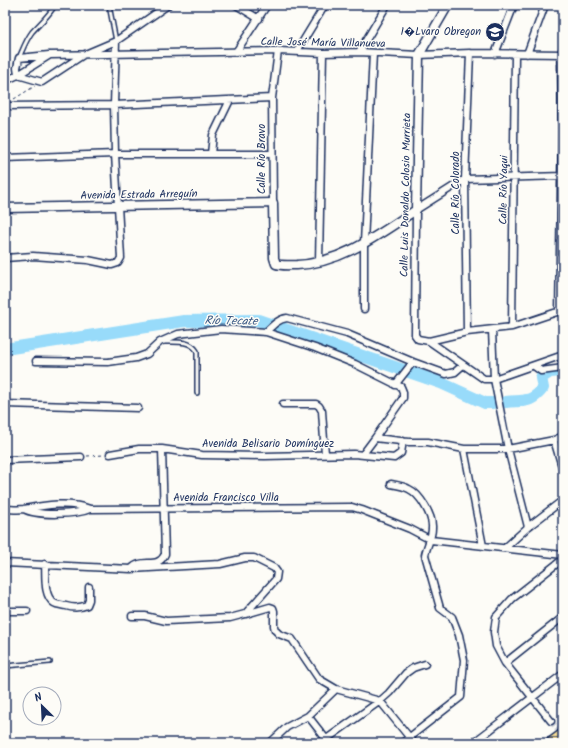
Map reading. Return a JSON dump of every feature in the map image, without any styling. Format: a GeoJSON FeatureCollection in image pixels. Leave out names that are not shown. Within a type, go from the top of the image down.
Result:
{"type":"FeatureCollection","features":[{"type":"Feature","properties":{"kind":"highway"},"geometry":{"type":"LineString","coordinates":[[552,743],[563,735]]}},
{"type":"Feature","properties":{"kind":"street"},"geometry":{"type":"LineString","coordinates":[[18,75],[42,82],[83,55],[116,41],[168,5]]}},
{"type":"Feature","properties":{"kind":"street"},"geometry":{"type":"LineString","coordinates":[[236,5],[259,18]]}},
{"type":"Feature","properties":{"kind":"street"},"geometry":{"type":"LineString","coordinates":[[236,52],[267,5]]}},
{"type":"Feature","properties":{"kind":"street"},"geometry":{"type":"LineString","coordinates":[[297,52],[325,5]]}},
{"type":"Feature","properties":{"kind":"street"},"geometry":{"type":"LineString","coordinates":[[359,52],[387,5]]}},
{"type":"Feature","properties":{"kind":"street"},"geometry":{"type":"LineString","coordinates":[[419,54],[447,5]]}},
{"type":"Feature","properties":{"kind":"street"},"geometry":{"type":"LineString","coordinates":[[495,54],[514,5]]}},
{"type":"Feature","properties":{"kind":"street"},"geometry":{"type":"LineString","coordinates":[[527,54],[545,5]]}},
{"type":"Feature","properties":{"kind":"street"},"geometry":{"type":"LineString","coordinates":[[5,258],[33,256],[88,260],[112,265],[118,263],[121,258],[115,154],[114,105],[116,41]]}},
{"type":"Feature","properties":{"kind":"street","name":"Calle José María Villanueva"},"geometry":{"type":"LineString","coordinates":[[20,58],[50,55],[278,51],[419,54],[527,54],[562,52]]}},
{"type":"Feature","properties":{"kind":"street","name":"Calle Río Bravo"},"geometry":{"type":"LineString","coordinates":[[278,51],[272,98],[274,258],[276,264],[278,265],[319,262]]}},
{"type":"Feature","properties":{"kind":"street"},"geometry":{"type":"LineString","coordinates":[[429,341],[467,332],[512,327],[561,311],[562,52]]}},
{"type":"Feature","properties":{"kind":"street"},"geometry":{"type":"LineString","coordinates":[[323,53],[319,262],[332,259],[364,243],[465,180],[562,176]]}},
{"type":"Feature","properties":{"kind":"street"},"geometry":{"type":"LineString","coordinates":[[364,309],[364,243],[373,53]]}},
{"type":"Feature","properties":{"kind":"street","name":"Calle Río Colorado"},"geometry":{"type":"LineString","coordinates":[[467,332],[465,180],[470,53]]}},
{"type":"Feature","properties":{"kind":"street","name":"Calle Luis Donaldo Colosio Murrieta"},"geometry":{"type":"LineString","coordinates":[[419,54],[416,210],[416,335],[418,339],[429,341]]}},
{"type":"Feature","properties":{"kind":"street","name":"Calle Río Yaqui"},"geometry":{"type":"LineString","coordinates":[[512,327],[515,54]]}},
{"type":"Feature","properties":{"kind":"street"},"geometry":{"type":"LineString","coordinates":[[5,81],[18,75],[50,55]]}},
{"type":"Feature","properties":{"kind":"street"},"geometry":{"type":"LineString","coordinates":[[18,75],[17,68],[20,58]]}},
{"type":"Feature","properties":{"kind":"street"},"geometry":{"type":"LineString","coordinates":[[5,106],[114,105],[272,98]]}},
{"type":"Feature","properties":{"kind":"street"},"geometry":{"type":"LineString","coordinates":[[211,154],[213,135],[230,100]]}},
{"type":"Feature","properties":{"kind":"street"},"geometry":{"type":"LineString","coordinates":[[5,158],[115,154],[272,154]]}},
{"type":"Feature","properties":{"kind":"street","name":"Avenida Estrada Arreguín"},"geometry":{"type":"LineString","coordinates":[[5,208],[273,203]]}},
{"type":"Feature","properties":{"kind":"street"},"geometry":{"type":"LineString","coordinates":[[266,332],[278,321],[287,318],[347,334],[413,362],[446,374],[456,372],[463,365]]}},
{"type":"Feature","properties":{"kind":"street"},"geometry":{"type":"LineString","coordinates":[[36,361],[108,362],[136,358],[147,354],[160,342],[178,334],[221,329],[266,332],[315,348],[355,364],[401,387],[403,398],[363,454]]}},
{"type":"Feature","properties":{"kind":"street"},"geometry":{"type":"LineString","coordinates":[[492,330],[494,379],[508,449],[528,527]]}},
{"type":"Feature","properties":{"kind":"street"},"geometry":{"type":"LineString","coordinates":[[429,341],[484,378],[494,379],[563,355]]}},
{"type":"Feature","properties":{"kind":"street"},"geometry":{"type":"LineString","coordinates":[[395,385],[413,362]]}},
{"type":"Feature","properties":{"kind":"street"},"geometry":{"type":"LineString","coordinates":[[534,366],[541,371],[563,368]]}},
{"type":"Feature","properties":{"kind":"street"},"geometry":{"type":"LineString","coordinates":[[5,404],[138,408]]}},
{"type":"Feature","properties":{"kind":"street"},"geometry":{"type":"LineString","coordinates":[[283,404],[316,404],[319,406],[322,411],[325,454]]}},
{"type":"Feature","properties":{"kind":"street"},"geometry":{"type":"LineString","coordinates":[[375,438],[428,442],[464,449],[508,449],[554,440],[563,436]]}},
{"type":"Feature","properties":{"kind":"street"},"geometry":{"type":"LineString","coordinates":[[554,440],[563,470]]}},
{"type":"Feature","properties":{"kind":"street","name":"Avenida Belisario Domínguez"},"geometry":{"type":"LineString","coordinates":[[110,454],[139,449],[162,449],[202,454],[265,456],[363,454],[394,458],[401,453],[403,441]]}},
{"type":"Feature","properties":{"kind":"street"},"geometry":{"type":"LineString","coordinates":[[131,569],[138,563],[159,562],[163,560],[165,554],[162,449]]}},
{"type":"Feature","properties":{"kind":"street"},"geometry":{"type":"LineString","coordinates":[[464,449],[483,546]]}},
{"type":"Feature","properties":{"kind":"street"},"geometry":{"type":"LineString","coordinates":[[5,460],[81,456]]}},
{"type":"Feature","properties":{"kind":"street"},"geometry":{"type":"LineString","coordinates":[[391,484],[409,489],[416,494],[422,501],[431,518],[433,527],[431,540],[426,549],[425,555],[440,608],[452,617],[459,635],[464,660],[461,697],[402,743]]}},
{"type":"Feature","properties":{"kind":"street"},"geometry":{"type":"LineString","coordinates":[[505,548],[528,527],[563,500]]}},
{"type":"Feature","properties":{"kind":"street","name":"Avenida Francisco Villa"},"geometry":{"type":"LineString","coordinates":[[5,509],[24,509],[30,512],[68,513],[84,512],[90,509],[352,508],[362,510],[410,529],[431,540]]}},
{"type":"Feature","properties":{"kind":"street"},"geometry":{"type":"LineString","coordinates":[[431,540],[563,555]]}},
{"type":"Feature","properties":{"kind":"street"},"geometry":{"type":"LineString","coordinates":[[5,563],[131,569],[220,564],[245,558],[254,558],[274,568],[277,572],[276,579],[245,614]]}},
{"type":"Feature","properties":{"kind":"street"},"geometry":{"type":"LineString","coordinates":[[551,721],[505,663],[496,646],[494,632],[496,617],[512,599],[563,559]]}},
{"type":"Feature","properties":{"kind":"street"},"geometry":{"type":"LineString","coordinates":[[45,564],[48,597],[53,603],[72,608],[83,607],[87,605],[89,600],[89,587]]}},
{"type":"Feature","properties":{"kind":"street"},"geometry":{"type":"LineString","coordinates":[[132,616],[145,616],[166,621],[230,618],[270,607],[273,608],[275,630],[279,634],[292,638],[319,679],[336,689],[380,701],[414,743]]}},
{"type":"Feature","properties":{"kind":"street"},"geometry":{"type":"LineString","coordinates":[[5,611],[27,611]]}},
{"type":"Feature","properties":{"kind":"street"},"geometry":{"type":"LineString","coordinates":[[505,663],[563,617]]}},
{"type":"Feature","properties":{"kind":"street"},"geometry":{"type":"LineString","coordinates":[[308,716],[324,741],[380,701],[406,673],[413,668],[425,664]]}},
{"type":"Feature","properties":{"kind":"street"},"geometry":{"type":"LineString","coordinates":[[473,743],[563,674]]}},
{"type":"Feature","properties":{"kind":"street"},"geometry":{"type":"LineString","coordinates":[[270,743],[287,727],[308,716],[336,689]]}},
{"type":"Feature","properties":{"kind":"lane"},"geometry":{"type":"LineString","coordinates":[[20,58],[24,45],[55,5]]}},
{"type":"Feature","properties":{"kind":"lane"},"geometry":{"type":"LineString","coordinates":[[109,5],[116,41]]}},
{"type":"Feature","properties":{"kind":"lane"},"geometry":{"type":"LineString","coordinates":[[160,342],[189,343],[194,346],[197,351],[197,393]]}},
{"type":"Feature","properties":{"kind":"lane"},"geometry":{"type":"LineString","coordinates":[[5,666],[50,662]]}},
{"type":"Feature","properties":{"kind":"path"},"geometry":{"type":"LineString","coordinates":[[11,101],[42,82]]}},
{"type":"Feature","properties":{"kind":"path"},"geometry":{"type":"LineString","coordinates":[[81,456],[110,454]]}},
{"type":"Feature","properties":{"kind":"waterway","name":"Río Tecate"},"geometry":{"type":"LineString","coordinates":[[5,349],[184,321],[258,320],[441,383],[485,403],[493,403]]}},
{"type":"Feature","properties":{"kind":"waterway","name":"Río Tecate"},"geometry":{"type":"LineString","coordinates":[[506,402],[522,401],[535,397],[543,388],[541,378],[550,372],[563,371]]}},
{"type":"Feature","properties":{"kind":"tunnel"},"geometry":{"type":"LineString","coordinates":[[551,721],[563,736]]}},
{"type":"Feature","properties":{"kind":"place","name":"I�Lvaro Obregon"},"geometry":{"type":"Point","coordinates":[495,32]}}]}
